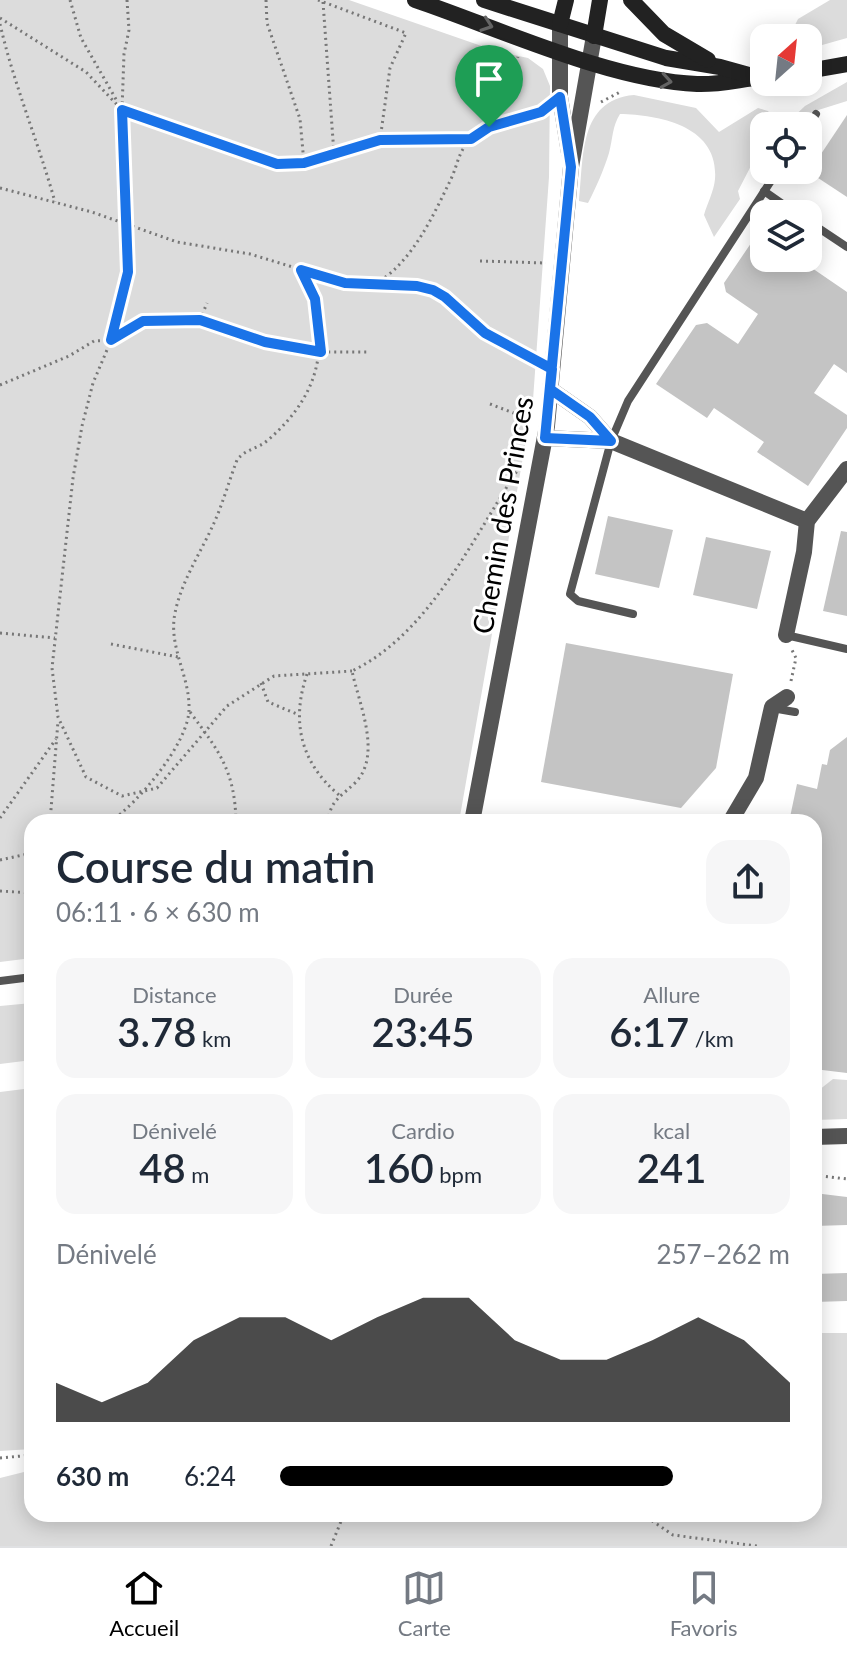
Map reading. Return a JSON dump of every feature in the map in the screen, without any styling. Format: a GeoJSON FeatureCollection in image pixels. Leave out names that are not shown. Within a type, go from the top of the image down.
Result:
{"type":"FeatureCollection","features":[{"type":"Feature","properties":{"kind":"main road"},"geometry":{"type":"LineString","coordinates":[[415,0],[590,61],[670,82],[725,84],[750,79]]}},
{"type":"Feature","properties":{"kind":"main road"},"geometry":{"type":"LineString","coordinates":[[484,0],[666,58],[750,74]]}},
{"type":"Feature","properties":{"kind":"main road"},"geometry":{"type":"LineString","coordinates":[[560,24],[566,0]]}},
{"type":"Feature","properties":{"kind":"main road"},"geometry":{"type":"LineString","coordinates":[[594,36],[600,0]]}},
{"type":"Feature","properties":{"kind":"main road"},"geometry":{"type":"LineString","coordinates":[[631,0],[664,34],[720,67]]}},
{"type":"Feature","properties":{"kind":"main road"},"geometry":{"type":"LineString","coordinates":[[822,68],[847,64]]}},
{"type":"Feature","properties":{"kind":"street","name":"Chemin des Princes"},"geometry":{"type":"LineString","coordinates":[[560,24],[560,97],[571,167]]}},
{"type":"Feature","properties":{"kind":"street","name":"Chemin des Princes"},"geometry":{"type":"LineString","coordinates":[[474,814],[546,432],[571,167],[594,36]]}},
{"type":"Feature","properties":{"kind":"street"},"geometry":{"type":"LineString","coordinates":[[550,389],[590,417],[611,441]]}},
{"type":"Feature","properties":{"kind":"street"},"geometry":{"type":"LineString","coordinates":[[546,432],[611,441],[807,521]]}},
{"type":"Feature","properties":{"kind":"street"},"geometry":{"type":"LineString","coordinates":[[786,635],[804,552],[807,521],[847,469]]}},
{"type":"Feature","properties":{"kind":"street"},"geometry":{"type":"LineString","coordinates":[[735,814],[756,778],[772,707],[791,705]]}},
{"type":"Feature","properties":{"kind":"street"},"geometry":{"type":"LineString","coordinates":[[822,1137],[847,1136]]}},
{"type":"Feature","properties":{"kind":"lane"},"geometry":{"type":"LineString","coordinates":[[633,614],[578,601],[570,594],[611,441],[628,401],[769,184]]}},
{"type":"Feature","properties":{"kind":"lane"},"geometry":{"type":"LineString","coordinates":[[764,191],[777,200]]}},
{"type":"Feature","properties":{"kind":"lane"},"geometry":{"type":"LineString","coordinates":[[822,230],[847,247]]}},
{"type":"Feature","properties":{"kind":"lane"},"geometry":{"type":"LineString","coordinates":[[786,635],[847,649]]}},
{"type":"Feature","properties":{"kind":"lane"},"geometry":{"type":"LineString","coordinates":[[0,981],[24,978]]}},
{"type":"Feature","properties":{"kind":"path"},"geometry":{"type":"LineString","coordinates":[[70,0],[81,38],[122,110]]}},
{"type":"Feature","properties":{"kind":"path"},"geometry":{"type":"LineString","coordinates":[[51,814],[58,717],[52,668],[82,426],[93,383],[111,340],[128,272],[122,110],[124,54],[129,30],[127,0]]}},
{"type":"Feature","properties":{"kind":"path"},"geometry":{"type":"LineString","coordinates":[[266,0],[267,23],[300,119],[304,163]]}},
{"type":"Feature","properties":{"kind":"path"},"geometry":{"type":"LineString","coordinates":[[334,154],[321,1],[406,33],[390,68],[380,140]]}},
{"type":"Feature","properties":{"kind":"path"},"geometry":{"type":"LineString","coordinates":[[0,18],[86,72],[122,110],[238,153],[277,164],[304,163],[380,140],[471,139]]}},
{"type":"Feature","properties":{"kind":"path"},"geometry":{"type":"LineString","coordinates":[[0,24],[14,82],[35,129],[55,202]]}},
{"type":"Feature","properties":{"kind":"path"},"geometry":{"type":"LineString","coordinates":[[489,127],[525,39]]}},
{"type":"Feature","properties":{"kind":"path"},"geometry":{"type":"LineString","coordinates":[[371,286],[416,246],[452,176],[461,148],[489,127],[541,112],[560,97]]}},
{"type":"Feature","properties":{"kind":"path"},"geometry":{"type":"LineString","coordinates":[[0,188],[55,202],[177,242],[240,251],[301,270],[371,286],[417,286],[433,290],[485,333],[552,369]]}},
{"type":"Feature","properties":{"kind":"path"},"geometry":{"type":"LineString","coordinates":[[480,261],[562,263]]}},
{"type":"Feature","properties":{"kind":"path"},"geometry":{"type":"LineString","coordinates":[[235,814],[229,768],[190,712],[173,642],[175,614],[216,520],[237,460],[243,453],[266,442],[304,397],[321,352],[315,299],[301,270]]}},
{"type":"Feature","properties":{"kind":"path"},"geometry":{"type":"LineString","coordinates":[[200,320],[207,303]]}},
{"type":"Feature","properties":{"kind":"path"},"geometry":{"type":"LineString","coordinates":[[0,385],[69,356],[94,341],[111,340],[143,321],[200,320],[265,342],[321,352],[369,352]]}},
{"type":"Feature","properties":{"kind":"path"},"geometry":{"type":"LineString","coordinates":[[490,404],[546,432]]}},
{"type":"Feature","properties":{"kind":"path"},"geometry":{"type":"LineString","coordinates":[[58,717],[86,777],[122,796],[157,788],[227,706],[261,683],[274,676],[352,671],[379,658],[458,569],[522,464]]}},
{"type":"Feature","properties":{"kind":"path"},"geometry":{"type":"LineString","coordinates":[[0,633],[55,638]]}},
{"type":"Feature","properties":{"kind":"path"},"geometry":{"type":"LineString","coordinates":[[786,635],[796,658],[791,705]]}},
{"type":"Feature","properties":{"kind":"path"},"geometry":{"type":"LineString","coordinates":[[111,644],[178,657]]}},
{"type":"Feature","properties":{"kind":"path"},"geometry":{"type":"LineString","coordinates":[[329,814],[339,795],[358,780],[370,752],[352,671]]}},
{"type":"Feature","properties":{"kind":"path"},"geometry":{"type":"LineString","coordinates":[[307,674],[297,714],[300,733],[322,781],[339,795]]}},
{"type":"Feature","properties":{"kind":"path"},"geometry":{"type":"LineString","coordinates":[[261,683],[268,702],[297,714]]}},
{"type":"Feature","properties":{"kind":"path"},"geometry":{"type":"LineString","coordinates":[[122,814],[132,807],[171,752],[190,712]]}},
{"type":"Feature","properties":{"kind":"path"},"geometry":{"type":"LineString","coordinates":[[0,818],[57,738]]}},
{"type":"Feature","properties":{"kind":"path"},"geometry":{"type":"LineString","coordinates":[[0,860],[24,854]]}},
{"type":"Feature","properties":{"kind":"path"},"geometry":{"type":"LineString","coordinates":[[0,891],[24,892]]}},
{"type":"Feature","properties":{"kind":"path"},"geometry":{"type":"LineString","coordinates":[[822,1176],[847,1179]]}},
{"type":"Feature","properties":{"kind":"path"},"geometry":{"type":"LineString","coordinates":[[0,1458],[24,1456]]}},
{"type":"Feature","properties":{"kind":"path"},"geometry":{"type":"LineString","coordinates":[[331,1546],[341,1522]]}},
{"type":"Feature","properties":{"kind":"path"},"geometry":{"type":"LineString","coordinates":[[654,1522],[673,1535],[757,1546]]}},
{"type":"Feature","properties":{"kind":"shaded area"},"geometry":{"type":"Polygon","coordinates":[[[0,0],[349,0],[496,51],[528,58],[543,69],[550,86],[549,177],[533,400],[460,814],[24,814],[24,959],[0,962],[0,0]]]}},
{"type":"Feature","properties":{"kind":"shaded area"},"geometry":{"type":"Polygon","coordinates":[[[830,0],[847,0],[847,38],[822,45],[822,24],[796,24],[798,19],[830,0]]]}},
{"type":"Feature","properties":{"kind":"shaded area"},"geometry":{"type":"Polygon","coordinates":[[[847,82],[847,101],[812,112],[799,112],[847,82]]]}},
{"type":"Feature","properties":{"kind":"shaded area"},"geometry":{"type":"Polygon","coordinates":[[[634,95],[696,108],[719,132],[750,113],[750,168],[738,191],[740,199],[714,237],[704,215],[715,179],[714,161],[697,135],[669,121],[620,114],[594,191],[588,203],[579,201],[587,134],[602,108],[616,99],[634,95]]]}},
{"type":"Feature","properties":{"kind":"shaded area"},"geometry":{"type":"Polygon","coordinates":[[[24,1004],[24,1061],[0,1064],[0,1006],[24,1004]]]}},
{"type":"Feature","properties":{"kind":"shaded area"},"geometry":{"type":"Polygon","coordinates":[[[833,1079],[847,1080],[847,1119],[822,1120],[822,1088],[833,1079]]]}},
{"type":"Feature","properties":{"kind":"shaded area"},"geometry":{"type":"Polygon","coordinates":[[[24,1089],[24,1450],[0,1451],[0,1092],[24,1089]]]}},
{"type":"Feature","properties":{"kind":"shaded area"},"geometry":{"type":"Polygon","coordinates":[[[822,1333],[847,1333],[847,1546],[0,1546],[0,1478],[24,1472],[24,1522],[822,1522],[822,1333]]]}},
{"type":"Feature","properties":{"kind":"building"},"geometry":{"type":"Polygon","coordinates":[[[847,115],[847,197],[822,181],[822,152],[847,115]]]}},
{"type":"Feature","properties":{"kind":"building"},"geometry":{"type":"Polygon","coordinates":[[[750,245],[750,272],[818,272],[847,292],[847,373],[834,364],[814,393],[847,415],[847,428],[808,486],[757,452],[764,442],[714,408],[707,418],[656,384],[696,325],[707,323],[738,344],[758,314],[726,292],[724,283],[750,245]]]}},
{"type":"Feature","properties":{"kind":"building"},"geometry":{"type":"Polygon","coordinates":[[[608,516],[673,530],[659,588],[595,574],[608,516]]]}},
{"type":"Feature","properties":{"kind":"building"},"geometry":{"type":"Polygon","coordinates":[[[841,531],[847,532],[847,616],[823,611],[841,531]]]}},
{"type":"Feature","properties":{"kind":"building"},"geometry":{"type":"Polygon","coordinates":[[[706,537],[771,551],[757,609],[693,595],[706,537]]]}},
{"type":"Feature","properties":{"kind":"building"},"geometry":{"type":"Polygon","coordinates":[[[566,643],[733,674],[716,768],[681,808],[541,782],[566,643]]]}},
{"type":"Feature","properties":{"kind":"building"},"geometry":{"type":"Polygon","coordinates":[[[847,737],[847,1073],[822,1070],[822,814],[791,814],[797,784],[817,789],[822,764],[827,765],[830,750],[847,737]]]}},
{"type":"Feature","properties":{"kind":"building"},"geometry":{"type":"Polygon","coordinates":[[[822,1194],[847,1197],[847,1225],[822,1226],[822,1194]]]}},
{"type":"Feature","properties":{"kind":"building"},"geometry":{"type":"Polygon","coordinates":[[[847,1273],[847,1301],[822,1302],[822,1274],[847,1273]]]}},
{"type":"Feature","properties":{"kind":"route"},"geometry":{"type":"LineString","coordinates":[[489,127],[471,139],[380,140],[304,163],[277,164],[149,122],[122,110],[128,272],[111,340],[143,321],[200,320],[265,342],[321,352],[315,299],[301,270],[345,283],[417,286],[445,297],[485,333],[505,345],[552,369],[550,389],[590,417],[611,441],[545,438],[547,426],[550,389],[562,263],[571,167],[560,97],[541,112],[489,127]]}}]}
